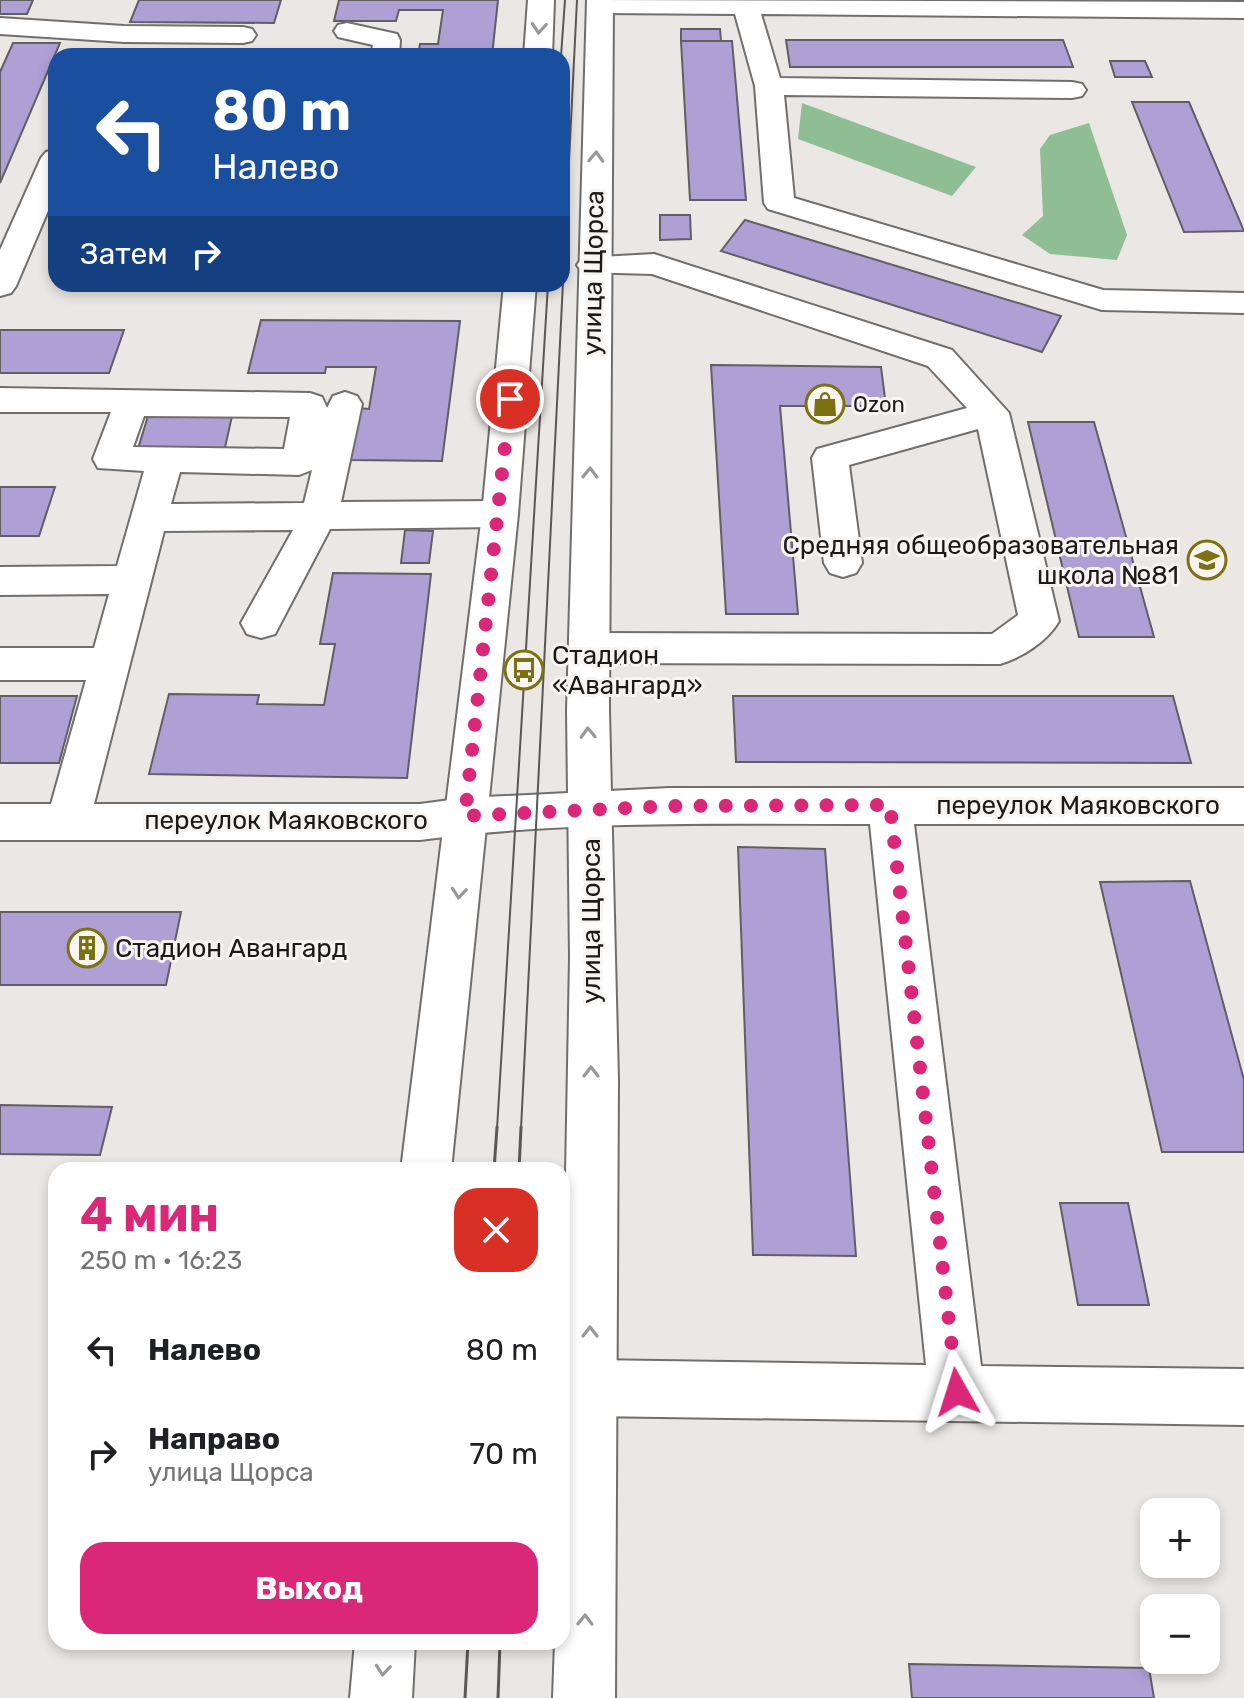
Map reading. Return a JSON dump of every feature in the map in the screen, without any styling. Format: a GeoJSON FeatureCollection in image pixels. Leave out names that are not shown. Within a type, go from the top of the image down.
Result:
{"type":"FeatureCollection","features":[{"type":"Feature","properties":{"kind":"main road"},"geometry":{"type":"LineString","coordinates":[[538,48],[541,0]]}},
{"type":"Feature","properties":{"kind":"main road"},"geometry":{"type":"LineString","coordinates":[[600,2],[746,7],[977,4],[1244,10]]}},
{"type":"Feature","properties":{"kind":"main road","name":"улица Щорса"},"geometry":{"type":"LineString","coordinates":[[584,1698],[590,1388],[591,811],[588,648],[600,2]]}},
{"type":"Feature","properties":{"kind":"main road"},"geometry":{"type":"LineString","coordinates":[[746,7],[769,86],[779,203],[1102,300],[1244,303]]}},
{"type":"Feature","properties":{"kind":"main road"},"geometry":{"type":"LineString","coordinates":[[0,26],[108,33],[170,45],[243,35]]}},
{"type":"Feature","properties":{"kind":"main road"},"geometry":{"type":"LineString","coordinates":[[347,31],[387,40],[386,48]]}},
{"type":"Feature","properties":{"kind":"main road"},"geometry":{"type":"LineString","coordinates":[[769,86],[1072,90]]}},
{"type":"Feature","properties":{"kind":"main road"},"geometry":{"type":"LineString","coordinates":[[0,286],[48,192]]}},
{"type":"Feature","properties":{"kind":"main road"},"geometry":{"type":"LineString","coordinates":[[588,648],[1000,649],[1039,621],[992,413],[940,358],[654,264],[593,265]]}},
{"type":"Feature","properties":{"kind":"main road"},"geometry":{"type":"LineString","coordinates":[[427,1162],[500,514],[519,292]]}},
{"type":"Feature","properties":{"kind":"main road"},"geometry":{"type":"LineString","coordinates":[[0,400],[310,405],[299,462],[111,459],[131,404]]}},
{"type":"Feature","properties":{"kind":"main road"},"geometry":{"type":"LineString","coordinates":[[261,623],[320,514],[345,404]]}},
{"type":"Feature","properties":{"kind":"main road"},"geometry":{"type":"LineString","coordinates":[[843,563],[830,458],[992,413]]}},
{"type":"Feature","properties":{"kind":"main road"},"geometry":{"type":"LineString","coordinates":[[68,821],[165,459]]}},
{"type":"Feature","properties":{"kind":"main road"},"geometry":{"type":"LineString","coordinates":[[149,518],[500,514]]}},
{"type":"Feature","properties":{"kind":"main road"},"geometry":{"type":"LineString","coordinates":[[0,581],[132,580]]}},
{"type":"Feature","properties":{"kind":"main road"},"geometry":{"type":"LineString","coordinates":[[0,664],[109,664]]}},
{"type":"Feature","properties":{"kind":"main road"},"geometry":{"type":"LineString","coordinates":[[890,805],[957,1392]]}},
{"type":"Feature","properties":{"kind":"main road","name":"переулок Маяковского"},"geometry":{"type":"LineString","coordinates":[[0,822],[420,822],[465,816],[669,806],[1244,806]]}},
{"type":"Feature","properties":{"kind":"main road"},"geometry":{"type":"LineString","coordinates":[[590,1388],[1244,1397]]}},
{"type":"Feature","properties":{"kind":"main road"},"geometry":{"type":"LineString","coordinates":[[381,1698],[384,1650]]}},
{"type":"Feature","properties":{"kind":"green space"},"geometry":{"type":"Polygon","coordinates":[[[802,103],[976,167],[952,196],[798,139],[802,103]]]}},
{"type":"Feature","properties":{"kind":"green space"},"geometry":{"type":"Polygon","coordinates":[[[1089,123],[1127,235],[1117,260],[1050,254],[1022,235],[1043,216],[1040,149],[1050,135],[1089,123]]]}},
{"type":"Feature","properties":{"kind":"building"},"geometry":{"type":"Polygon","coordinates":[[[0,0],[33,0],[27,14],[0,14],[0,0]]]}},
{"type":"Feature","properties":{"kind":"building"},"geometry":{"type":"Polygon","coordinates":[[[139,0],[281,0],[274,23],[130,22],[139,0]]]}},
{"type":"Feature","properties":{"kind":"building"},"geometry":{"type":"Polygon","coordinates":[[[339,0],[498,0],[493,48],[419,48],[420,44],[438,44],[443,10],[399,10],[396,21],[334,21],[339,0]]]}},
{"type":"Feature","properties":{"kind":"building"},"geometry":{"type":"Polygon","coordinates":[[[681,29],[720,29],[721,41],[681,41],[681,29]]]}},
{"type":"Feature","properties":{"kind":"building"},"geometry":{"type":"Polygon","coordinates":[[[786,40],[1063,40],[1073,67],[790,67],[786,40]]]}},
{"type":"Feature","properties":{"kind":"building"},"geometry":{"type":"Polygon","coordinates":[[[681,41],[732,41],[746,200],[690,200],[681,41]]]}},
{"type":"Feature","properties":{"kind":"building"},"geometry":{"type":"Polygon","coordinates":[[[13,43],[60,43],[58,48],[48,48],[48,71],[0,183],[0,72],[13,43]]]}},
{"type":"Feature","properties":{"kind":"building"},"geometry":{"type":"Polygon","coordinates":[[[1110,61],[1145,61],[1152,77],[1115,77],[1110,61]]]}},
{"type":"Feature","properties":{"kind":"building"},"geometry":{"type":"Polygon","coordinates":[[[1132,102],[1189,102],[1244,231],[1184,232],[1132,102]]]}},
{"type":"Feature","properties":{"kind":"building"},"geometry":{"type":"Polygon","coordinates":[[[660,215],[690,215],[691,239],[660,240],[660,215]]]}},
{"type":"Feature","properties":{"kind":"building"},"geometry":{"type":"Polygon","coordinates":[[[745,220],[1061,316],[1042,352],[721,251],[745,220]]]}},
{"type":"Feature","properties":{"kind":"building"},"geometry":{"type":"Polygon","coordinates":[[[261,320],[460,321],[442,461],[350,460],[359,408],[369,409],[376,367],[326,367],[325,373],[248,373],[261,320]]]}},
{"type":"Feature","properties":{"kind":"building"},"geometry":{"type":"Polygon","coordinates":[[[0,330],[124,330],[109,373],[0,373],[0,330]]]}},
{"type":"Feature","properties":{"kind":"building"},"geometry":{"type":"Polygon","coordinates":[[[711,365],[881,367],[886,406],[780,406],[798,614],[726,614],[711,365]]]}},
{"type":"Feature","properties":{"kind":"building"},"geometry":{"type":"Polygon","coordinates":[[[148,416],[232,416],[224,452],[137,452],[148,416]]]}},
{"type":"Feature","properties":{"kind":"building"},"geometry":{"type":"Polygon","coordinates":[[[1028,422],[1094,422],[1154,637],[1079,637],[1028,422]]]}},
{"type":"Feature","properties":{"kind":"building"},"geometry":{"type":"Polygon","coordinates":[[[0,487],[55,487],[39,536],[0,536],[0,487]]]}},
{"type":"Feature","properties":{"kind":"building"},"geometry":{"type":"Polygon","coordinates":[[[405,530],[433,531],[429,563],[401,563],[405,530]]]}},
{"type":"Feature","properties":{"kind":"building"},"geometry":{"type":"Polygon","coordinates":[[[333,573],[431,574],[407,778],[149,774],[169,694],[259,695],[257,704],[324,705],[335,644],[320,644],[333,573]]]}},
{"type":"Feature","properties":{"kind":"building"},"geometry":{"type":"Polygon","coordinates":[[[0,696],[77,696],[59,763],[0,763],[0,696]]]}},
{"type":"Feature","properties":{"kind":"building"},"geometry":{"type":"Polygon","coordinates":[[[733,696],[1173,696],[1191,763],[736,762],[733,696]]]}},
{"type":"Feature","properties":{"kind":"building"},"geometry":{"type":"Polygon","coordinates":[[[738,847],[825,849],[856,1256],[753,1255],[738,847]]]}},
{"type":"Feature","properties":{"kind":"building"},"geometry":{"type":"Polygon","coordinates":[[[1190,881],[1244,1080],[1244,1152],[1162,1152],[1100,882],[1190,881]]]}},
{"type":"Feature","properties":{"kind":"building","name":"Стадион Авангард"},"geometry":{"type":"Polygon","coordinates":[[[0,912],[181,912],[166,985],[0,985],[0,912]]]}},
{"type":"Feature","properties":{"kind":"building"},"geometry":{"type":"Polygon","coordinates":[[[0,1105],[112,1107],[100,1155],[0,1154],[0,1105]]]}},
{"type":"Feature","properties":{"kind":"building"},"geometry":{"type":"Polygon","coordinates":[[[1060,1203],[1128,1203],[1149,1305],[1078,1305],[1060,1203]]]}},
{"type":"Feature","properties":{"kind":"building"},"geometry":{"type":"Polygon","coordinates":[[[909,1664],[1140,1668],[1140,1674],[1150,1674],[1154,1698],[912,1698],[909,1664]]]}},
{"type":"Feature","properties":{"kind":"tram line"},"geometry":{"type":"LineString","coordinates":[[562,48],[565,0]]}},
{"type":"Feature","properties":{"kind":"tram line"},"geometry":{"type":"LineString","coordinates":[[570,141],[577,0]]}},
{"type":"Feature","properties":{"kind":"tram line"},"geometry":{"type":"LineString","coordinates":[[497,1129],[548,292]]}},
{"type":"Feature","properties":{"kind":"tram line"},"geometry":{"type":"LineString","coordinates":[[521,1129],[563,292]]}},
{"type":"Feature","properties":{"kind":"tram line"},"geometry":{"type":"LineString","coordinates":[[495,1162],[497,1127]]}},
{"type":"Feature","properties":{"kind":"tram line"},"geometry":{"type":"LineString","coordinates":[[519,1162],[521,1127]]}},
{"type":"Feature","properties":{"kind":"tram line"},"geometry":{"type":"LineString","coordinates":[[465,1698],[468,1650]]}},
{"type":"Feature","properties":{"kind":"tram line"},"geometry":{"type":"LineString","coordinates":[[498,1698],[500,1650]]}},
{"type":"Feature","properties":{"kind":"place","name":"Ozon"},"geometry":{"type":"Point","coordinates":[825,404]}},
{"type":"Feature","properties":{"kind":"place","name":"Средняя общеобразовательная школа №81"},"geometry":{"type":"Point","coordinates":[1207,560]}},
{"type":"Feature","properties":{"kind":"place","name":"Стадион «Авангард»"},"geometry":{"type":"Point","coordinates":[524,670]}},
{"type":"Feature","properties":{"kind":"place","name":"Стадион Авангард"},"geometry":{"type":"Point","coordinates":[87,948]}},
{"type":"Feature","properties":{"kind":"route"},"geometry":{"type":"LineString","coordinates":[[510,399],[465,816],[536,815],[669,806],[890,805],[957,1392]]}}]}
